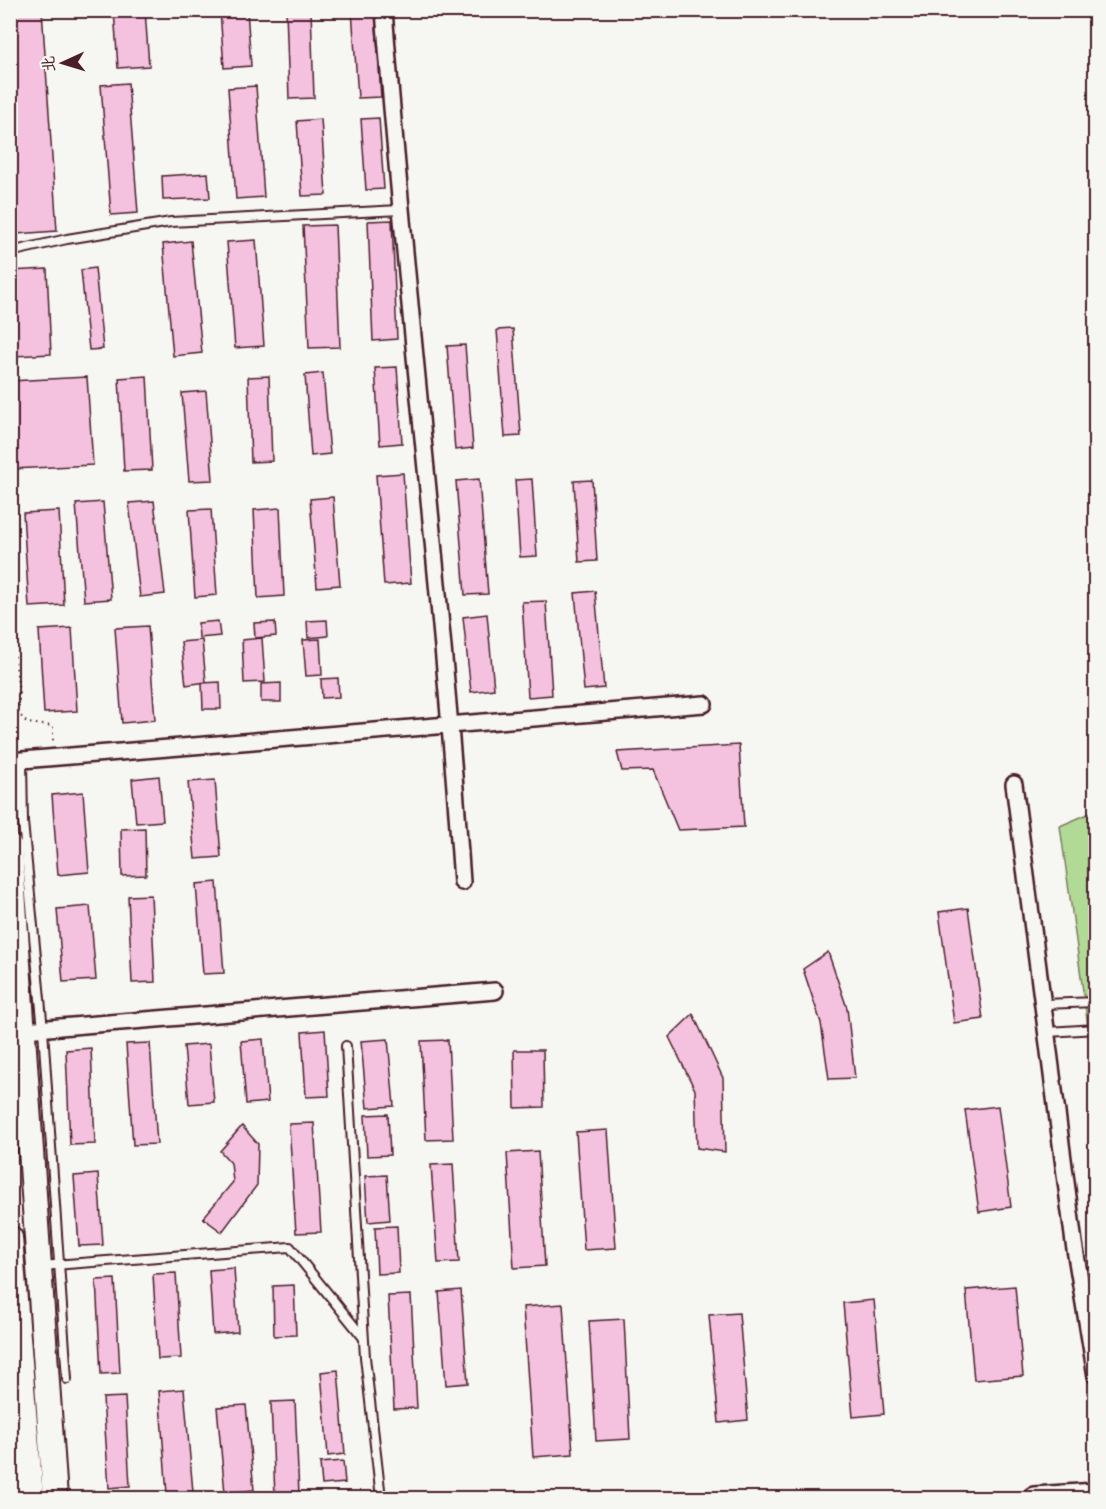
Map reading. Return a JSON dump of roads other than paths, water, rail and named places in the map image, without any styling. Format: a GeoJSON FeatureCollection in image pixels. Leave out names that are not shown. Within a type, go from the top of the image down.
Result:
{"type":"FeatureCollection","features":[{"type":"Feature","properties":{"kind":"main road"},"geometry":{"type":"LineString","coordinates":[[10,847],[34,1030],[49,1266],[55,1498]]}},
{"type":"Feature","properties":{"kind":"main road"},"geometry":{"type":"LineString","coordinates":[[10,1073],[44,1498]]}},
{"type":"Feature","properties":{"kind":"main road"},"geometry":{"type":"LineString","coordinates":[[10,1238],[31,1498]]}},
{"type":"Feature","properties":{"kind":"main road"},"geometry":{"type":"LineString","coordinates":[[10,1486],[12,1498]]}},
{"type":"Feature","properties":{"kind":"main road"},"geometry":{"type":"LineString","coordinates":[[1034,1498],[1095,1494]]}},
{"type":"Feature","properties":{"kind":"street"},"geometry":{"type":"LineString","coordinates":[[384,10],[400,210],[452,724],[462,882]]}},
{"type":"Feature","properties":{"kind":"street"},"geometry":{"type":"LineString","coordinates":[[16,760],[704,704]]}},
{"type":"Feature","properties":{"kind":"street"},"geometry":{"type":"LineString","coordinates":[[1014,784],[1074,1244],[1095,1376]]}},
{"type":"Feature","properties":{"kind":"street"},"geometry":{"type":"LineString","coordinates":[[34,1030],[495,991]]}},
{"type":"Feature","properties":{"kind":"lane"},"geometry":{"type":"LineString","coordinates":[[10,252],[68,239],[171,222],[400,210]]}},
{"type":"Feature","properties":{"kind":"lane"},"geometry":{"type":"LineString","coordinates":[[16,760],[23,822],[34,1030]]}},
{"type":"Feature","properties":{"kind":"lane"},"geometry":{"type":"LineString","coordinates":[[1044,1004],[1095,1002]]}},
{"type":"Feature","properties":{"kind":"lane"},"geometry":{"type":"LineString","coordinates":[[1048,1032],[1095,1029]]}},
{"type":"Feature","properties":{"kind":"lane"},"geometry":{"type":"LineString","coordinates":[[346,1046],[364,1338],[381,1498]]}},
{"type":"Feature","properties":{"kind":"lane"},"geometry":{"type":"LineString","coordinates":[[67,1378],[49,1266],[290,1246],[364,1338]]}}]}
